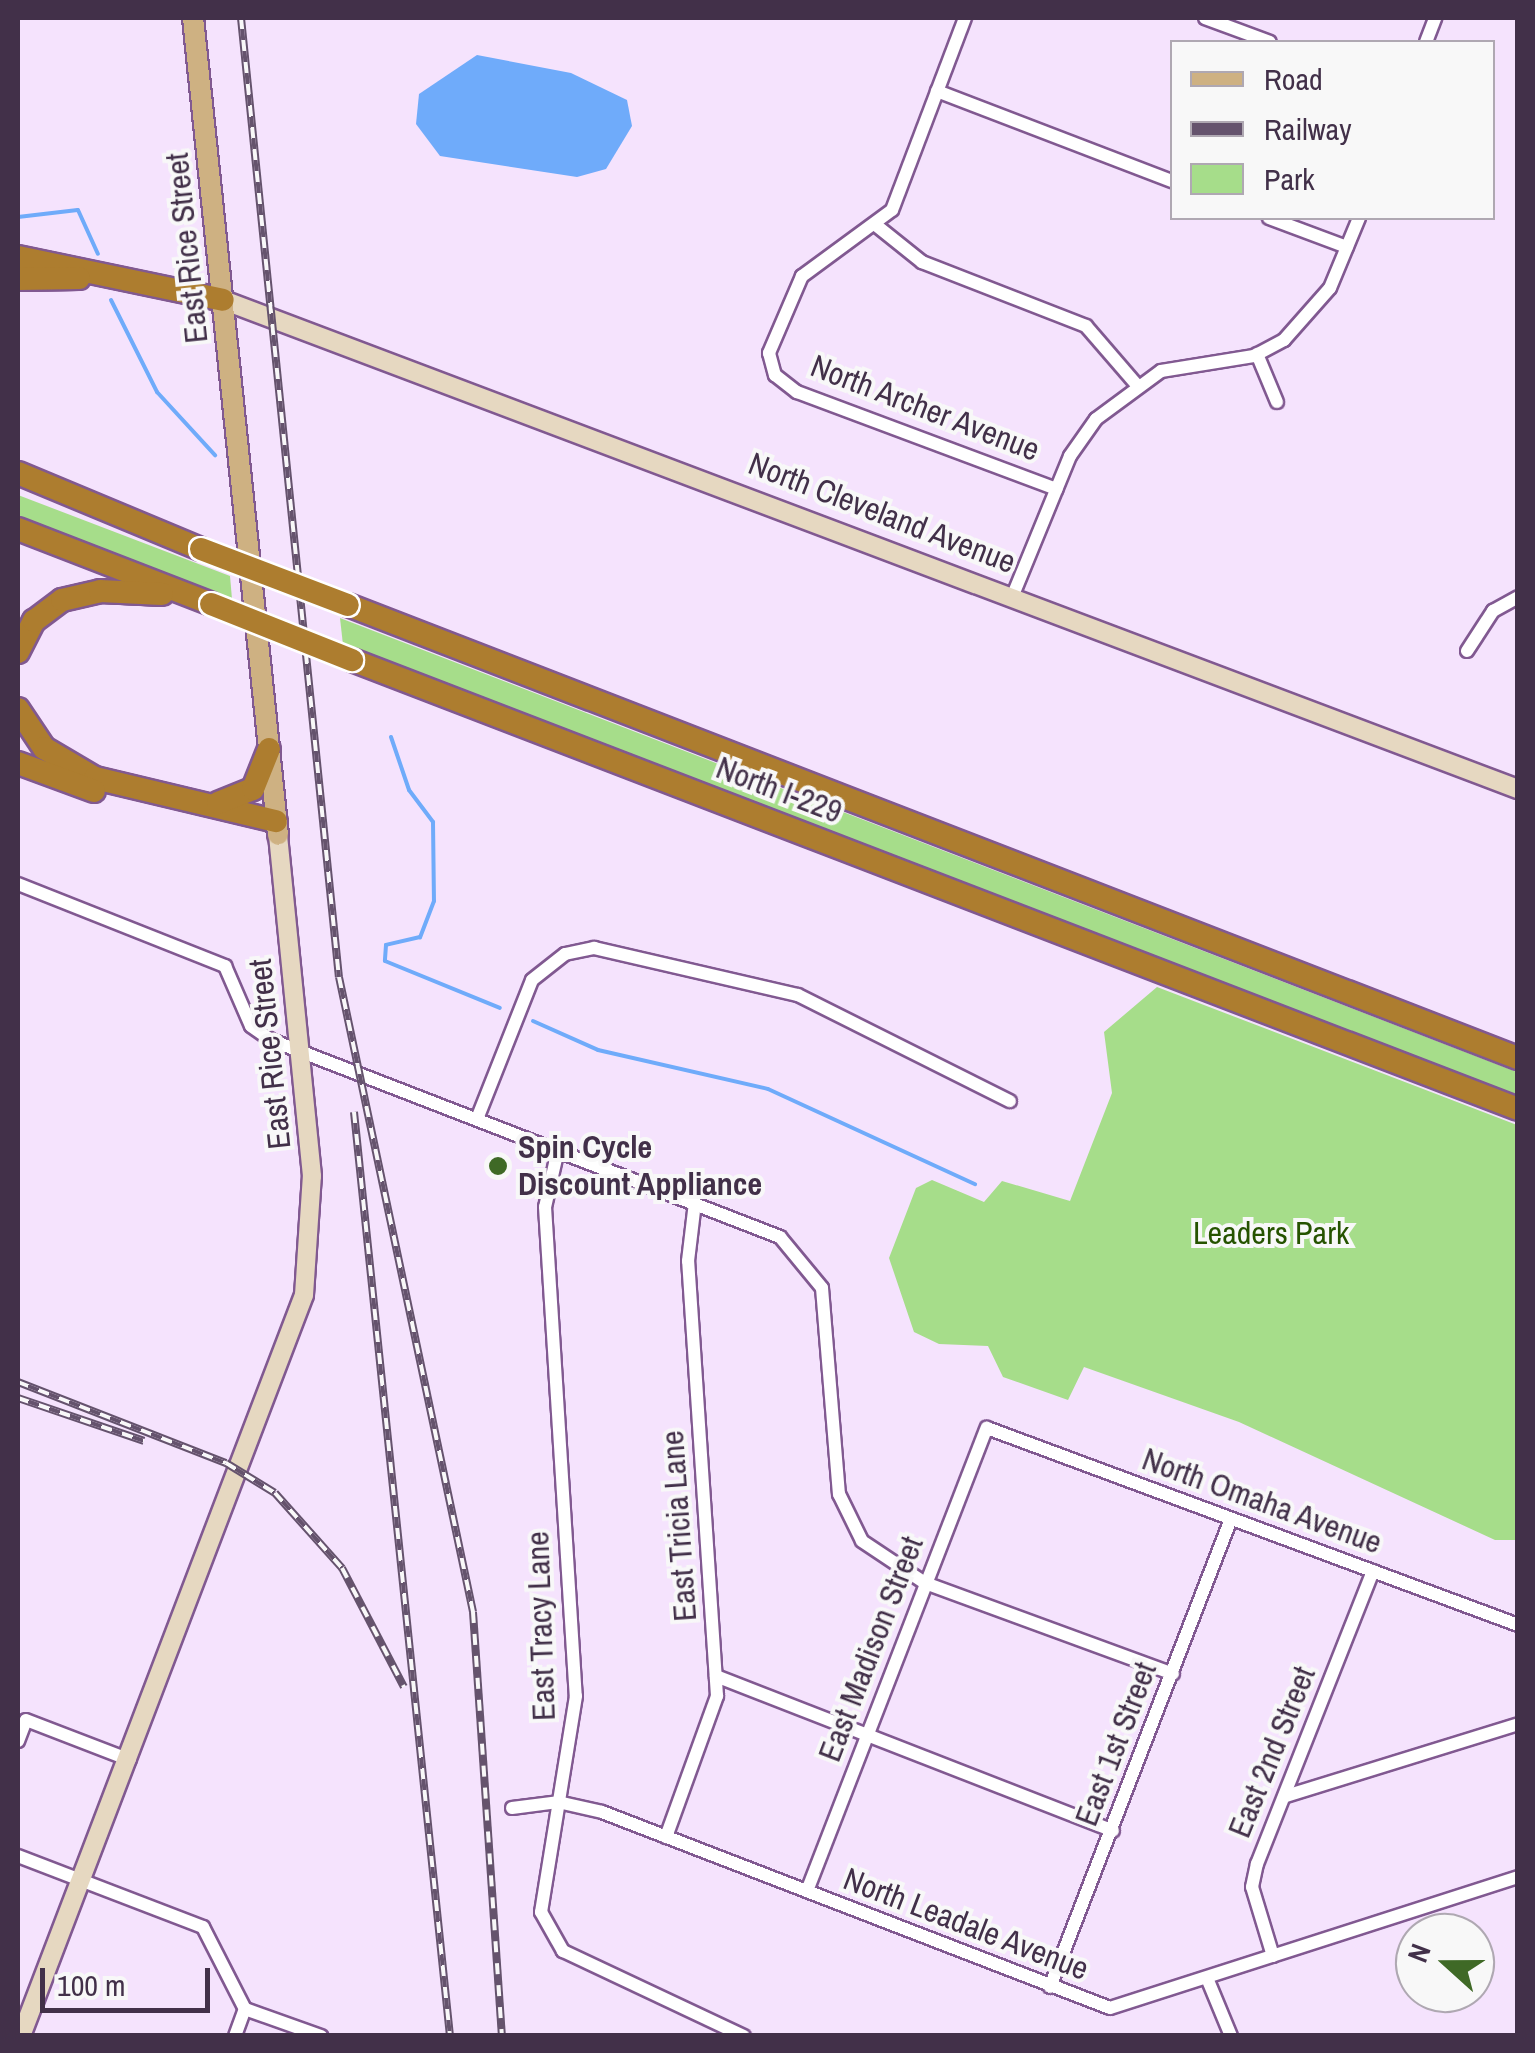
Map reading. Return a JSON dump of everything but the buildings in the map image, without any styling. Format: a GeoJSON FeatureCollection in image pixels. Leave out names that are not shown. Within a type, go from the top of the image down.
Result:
{"type":"FeatureCollection","features":[{"type":"Feature","properties":{"kind":"highway"},"geometry":{"type":"LineString","coordinates":[[18,257],[223,300]]}},
{"type":"Feature","properties":{"kind":"highway"},"geometry":{"type":"LineString","coordinates":[[18,279],[58,276],[178,301],[223,300]]}},
{"type":"Feature","properties":{"kind":"highway","name":"North I-229"},"geometry":{"type":"LineString","coordinates":[[18,477],[1518,1058]]}},
{"type":"Feature","properties":{"kind":"highway","name":"North I-229"},"geometry":{"type":"LineString","coordinates":[[18,529],[1518,1109]]}},
{"type":"Feature","properties":{"kind":"highway"},"geometry":{"type":"LineString","coordinates":[[18,652],[34,621],[80,594],[204,601]]}},
{"type":"Feature","properties":{"kind":"highway"},"geometry":{"type":"LineString","coordinates":[[18,708],[32,736],[68,766],[277,828]]}},
{"type":"Feature","properties":{"kind":"highway"},"geometry":{"type":"LineString","coordinates":[[200,803],[246,796],[269,749]]}},
{"type":"Feature","properties":{"kind":"highway"},"geometry":{"type":"LineString","coordinates":[[18,763],[277,828]]}},
{"type":"Feature","properties":{"kind":"main road","name":"East Rice Street"},"geometry":{"type":"LineString","coordinates":[[193,18],[277,828]]}},
{"type":"Feature","properties":{"kind":"street"},"geometry":{"type":"LineString","coordinates":[[965,18],[892,210],[877,226],[922,262],[1086,326],[1136,385]]}},
{"type":"Feature","properties":{"kind":"street"},"geometry":{"type":"LineString","coordinates":[[1205,18],[1265,40]]}},
{"type":"Feature","properties":{"kind":"street"},"geometry":{"type":"LineString","coordinates":[[937,91],[1170,180]]}},
{"type":"Feature","properties":{"kind":"street"},"geometry":{"type":"LineString","coordinates":[[1275,220],[1347,247]]}},
{"type":"Feature","properties":{"kind":"street"},"geometry":{"type":"LineString","coordinates":[[1013,596],[1081,438],[1136,385],[1192,361],[1258,354],[1308,320],[1358,220]]}},
{"type":"Feature","properties":{"kind":"street","name":"North Archer Avenue"},"geometry":{"type":"LineString","coordinates":[[877,226],[836,247],[787,294],[769,354],[776,374],[797,392],[1056,489]]}},
{"type":"Feature","properties":{"kind":"street","name":"North Cleveland Avenue"},"geometry":{"type":"LineString","coordinates":[[223,300],[1518,789]]}},
{"type":"Feature","properties":{"kind":"street"},"geometry":{"type":"LineString","coordinates":[[1258,354],[1277,402]]}},
{"type":"Feature","properties":{"kind":"street"},"geometry":{"type":"LineString","coordinates":[[1467,651],[1494,611],[1518,597]]}},
{"type":"Feature","properties":{"kind":"street","name":"East Rice Street"},"geometry":{"type":"LineString","coordinates":[[20,2036],[130,1760],[304,1294],[313,1204],[277,828]]}},
{"type":"Feature","properties":{"kind":"street"},"geometry":{"type":"LineString","coordinates":[[18,884],[226,966],[250,1026],[300,1050],[780,1238],[811,1268],[828,1309],[842,1506],[873,1553],[925,1583],[1173,1674]]}},
{"type":"Feature","properties":{"kind":"street"},"geometry":{"type":"LineString","coordinates":[[477,1118],[532,980],[565,954],[594,948],[798,995],[1010,1102]]}},
{"type":"Feature","properties":{"kind":"street","name":"East Tracy Lane"},"geometry":{"type":"LineString","coordinates":[[558,1150],[545,1207],[576,1696],[541,1886],[547,1934],[585,1964],[744,2036]]}},
{"type":"Feature","properties":{"kind":"street","name":"East Tricia Lane"},"geometry":{"type":"LineString","coordinates":[[666,1838],[716,1708],[688,1262],[695,1202]]}},
{"type":"Feature","properties":{"kind":"street","name":"East Madison Street"},"geometry":{"type":"LineString","coordinates":[[808,1891],[987,1428]]}},
{"type":"Feature","properties":{"kind":"street","name":"North Omaha Avenue"},"geometry":{"type":"LineString","coordinates":[[987,1428],[1518,1625]]}},
{"type":"Feature","properties":{"kind":"street","name":"East 1st Street"},"geometry":{"type":"LineString","coordinates":[[1050,1987],[1231,1519]]}},
{"type":"Feature","properties":{"kind":"street","name":"East 2nd Street"},"geometry":{"type":"LineString","coordinates":[[1273,1956],[1252,1887],[1373,1571]]}},
{"type":"Feature","properties":{"kind":"street"},"geometry":{"type":"LineString","coordinates":[[716,1676],[1112,1831]]}},
{"type":"Feature","properties":{"kind":"street"},"geometry":{"type":"LineString","coordinates":[[18,1742],[26,1720],[130,1760]]}},
{"type":"Feature","properties":{"kind":"street"},"geometry":{"type":"LineString","coordinates":[[1286,1796],[1518,1724]]}},
{"type":"Feature","properties":{"kind":"street","name":"North Leadale Avenue"},"geometry":{"type":"LineString","coordinates":[[512,1808],[558,1802],[666,1838],[1110,2008],[1518,1877]]}},
{"type":"Feature","properties":{"kind":"street"},"geometry":{"type":"LineString","coordinates":[[18,1856],[208,1931],[245,2008],[321,2036]]}},
{"type":"Feature","properties":{"kind":"street"},"geometry":{"type":"LineString","coordinates":[[1207,1978],[1231,2036]]}},
{"type":"Feature","properties":{"kind":"street"},"geometry":{"type":"LineString","coordinates":[[235,2036],[245,2008]]}},
{"type":"Feature","properties":{"kind":"green space"},"geometry":{"type":"Polygon","coordinates":[[[18,495],[230,576],[232,599],[18,519],[18,495]]]}},
{"type":"Feature","properties":{"kind":"green space"},"geometry":{"type":"Polygon","coordinates":[[[340,618],[1517,1072],[1517,1098],[343,645],[340,618]]]}},
{"type":"Feature","properties":{"kind":"green space","name":"Leaders Park"},"geometry":{"type":"Polygon","coordinates":[[[1157,987],[1517,1125],[1517,1540],[1495,1540],[1239,1422],[1084,1367],[1068,1400],[1003,1377],[988,1346],[939,1344],[914,1332],[889,1258],[916,1188],[932,1180],[984,1202],[1002,1181],[1070,1201],[1112,1093],[1104,1032],[1157,987]]]}},
{"type":"Feature","properties":{"kind":"water"},"geometry":{"type":"Polygon","coordinates":[[[477,55],[571,73],[627,100],[632,126],[606,169],[577,177],[440,156],[416,124],[419,94],[477,55]]]}},
{"type":"Feature","properties":{"kind":"waterway"},"geometry":{"type":"LineString","coordinates":[[18,217],[78,210],[98,254]]}},
{"type":"Feature","properties":{"kind":"waterway"},"geometry":{"type":"LineString","coordinates":[[111,300],[157,392],[215,455]]}},
{"type":"Feature","properties":{"kind":"waterway"},"geometry":{"type":"LineString","coordinates":[[391,737],[409,790],[433,822],[434,901],[420,937],[386,945],[385,961],[500,1008]]}},
{"type":"Feature","properties":{"kind":"waterway"},"geometry":{"type":"LineString","coordinates":[[533,1021],[598,1050],[768,1089],[975,1184]]}},
{"type":"Feature","properties":{"kind":"railway"},"geometry":{"type":"LineString","coordinates":[[241,18],[339,977],[473,1612],[502,2036]]}},
{"type":"Feature","properties":{"kind":"railway"},"geometry":{"type":"LineString","coordinates":[[354,1112],[450,2036]]}},
{"type":"Feature","properties":{"kind":"railway"},"geometry":{"type":"LineString","coordinates":[[18,1382],[226,1463],[275,1493],[342,1568],[404,1687]]}},
{"type":"Feature","properties":{"kind":"railway"},"geometry":{"type":"LineString","coordinates":[[18,1398],[144,1441]]}},
{"type":"Feature","properties":{"kind":"place","name":"Spin Cycle Discount Appliance"},"geometry":{"type":"Point","coordinates":[498,1166]}}]}
